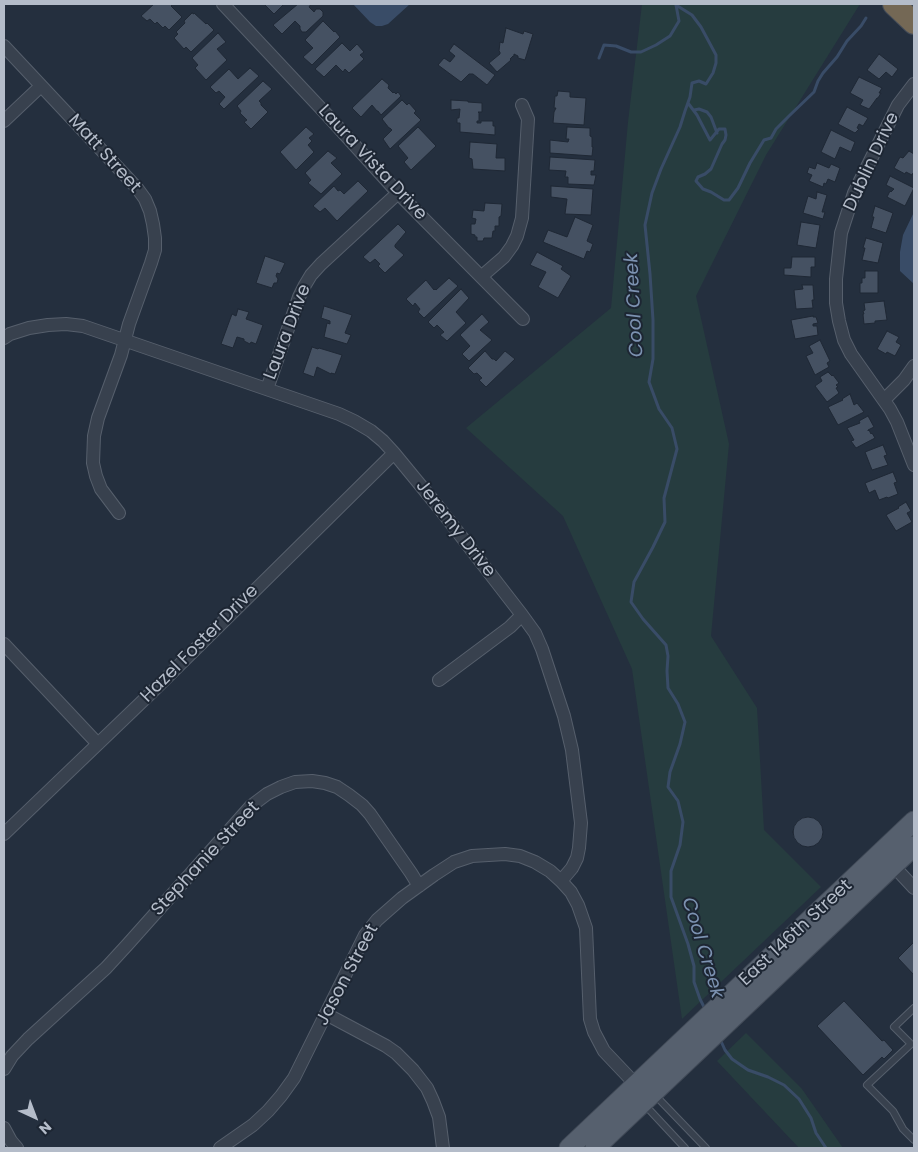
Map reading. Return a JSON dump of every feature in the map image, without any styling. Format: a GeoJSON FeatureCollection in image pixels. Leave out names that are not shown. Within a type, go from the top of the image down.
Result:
{"type":"FeatureCollection","features":[{"type":"Feature","properties":{"kind":"highway"},"geometry":{"type":"LineString","coordinates":[[894,4],[914,23]]}},
{"type":"Feature","properties":{"kind":"main road","name":"East 146th Street"},"geometry":{"type":"LineString","coordinates":[[569,1148],[645,1095],[704,1046],[741,1011],[887,859],[914,820]]}},
{"type":"Feature","properties":{"kind":"main road","name":"East 146th Street"},"geometry":{"type":"LineString","coordinates":[[595,1148],[645,1095],[694,1029],[887,859],[914,846]]}},
{"type":"Feature","properties":{"kind":"street","name":"Laura Vista Drive"},"geometry":{"type":"LineString","coordinates":[[223,4],[398,193],[523,319]]}},
{"type":"Feature","properties":{"kind":"street","name":"Matt Street"},"geometry":{"type":"LineString","coordinates":[[4,46],[138,188],[150,211],[155,238],[152,263],[129,324],[98,418],[94,436],[93,463],[101,489],[119,513]]}},
{"type":"Feature","properties":{"kind":"street","name":"Dublin Drive"},"geometry":{"type":"LineString","coordinates":[[914,84],[898,105],[854,194],[841,233],[836,279],[836,303],[844,340],[851,354],[884,400],[897,422],[914,465]]}},
{"type":"Feature","properties":{"kind":"street"},"geometry":{"type":"LineString","coordinates":[[4,121],[41,86]]}},
{"type":"Feature","properties":{"kind":"street"},"geometry":{"type":"LineString","coordinates":[[482,276],[504,257],[512,246],[522,218],[528,119],[522,105]]}},
{"type":"Feature","properties":{"kind":"street","name":"Laura Drive"},"geometry":{"type":"LineString","coordinates":[[267,389],[299,298],[311,274],[398,193]]}},
{"type":"Feature","properties":{"kind":"street","name":"Jeremy Drive"},"geometry":{"type":"LineString","coordinates":[[4,338],[29,328],[48,325],[66,324],[82,326],[354,420],[371,431],[394,453],[522,614],[535,633],[542,649],[564,716],[572,750],[581,823],[577,858],[572,868],[561,881]]}},
{"type":"Feature","properties":{"kind":"street"},"geometry":{"type":"LineString","coordinates":[[884,400],[904,380],[914,366]]}},
{"type":"Feature","properties":{"kind":"street","name":"Hazel Foster Drive"},"geometry":{"type":"LineString","coordinates":[[4,834],[394,453]]}},
{"type":"Feature","properties":{"kind":"street"},"geometry":{"type":"LineString","coordinates":[[439,680],[510,627],[522,614]]}},
{"type":"Feature","properties":{"kind":"street"},"geometry":{"type":"LineString","coordinates":[[4,644],[98,744]]}},
{"type":"Feature","properties":{"kind":"street","name":"Stephanie Street"},"geometry":{"type":"LineString","coordinates":[[4,1069],[12,1056],[28,1039],[106,968],[251,806],[267,794],[281,787],[295,782],[312,781],[337,787],[349,794],[370,814],[419,886]]}},
{"type":"Feature","properties":{"kind":"street","name":"Jason Street"},"geometry":{"type":"LineString","coordinates":[[220,1148],[254,1125],[281,1096],[294,1078],[365,935],[386,911],[419,886],[454,862],[472,856],[505,854],[520,856],[550,871],[571,892],[586,928],[590,1019],[594,1032],[604,1051],[645,1095]]}},
{"type":"Feature","properties":{"kind":"street"},"geometry":{"type":"LineString","coordinates":[[887,859],[914,888]]}},
{"type":"Feature","properties":{"kind":"street"},"geometry":{"type":"LineString","coordinates":[[326,1014],[386,1046],[413,1070],[427,1088],[433,1101],[439,1117],[443,1148]]}},
{"type":"Feature","properties":{"kind":"street"},"geometry":{"type":"LineString","coordinates":[[4,1128],[17,1148]]}},
{"type":"Feature","properties":{"kind":"lane"},"geometry":{"type":"LineString","coordinates":[[914,1008],[894,1027],[911,1044],[867,1085],[893,1111],[904,1129],[914,1140]]}},
{"type":"Feature","properties":{"kind":"lane"},"geometry":{"type":"LineString","coordinates":[[645,1095],[685,1148]]}},
{"type":"Feature","properties":{"kind":"lane"},"geometry":{"type":"LineString","coordinates":[[645,1095],[706,1148]]}},
{"type":"Feature","properties":{"kind":"green space"},"geometry":{"type":"Polygon","coordinates":[[[642,4],[860,4],[766,155],[696,296],[729,444],[711,636],[757,708],[764,830],[821,887],[682,1019],[632,669],[563,516],[466,428],[611,308],[628,122],[642,4]]]}},
{"type":"Feature","properties":{"kind":"green space"},"geometry":{"type":"Polygon","coordinates":[[[746,1033],[802,1089],[843,1148],[799,1148],[717,1061],[746,1033]]]}},
{"type":"Feature","properties":{"kind":"water"},"geometry":{"type":"Polygon","coordinates":[[[353,4],[410,4],[388,24],[376,26],[353,4]]]}},
{"type":"Feature","properties":{"kind":"water"},"geometry":{"type":"Polygon","coordinates":[[[914,212],[914,284],[900,271],[900,252],[903,235],[914,212]]]}},
{"type":"Feature","properties":{"kind":"building"},"geometry":{"type":"Polygon","coordinates":[[[154,4],[173,4],[171,6],[182,17],[169,30],[165,26],[163,28],[157,22],[155,24],[150,19],[147,21],[141,16],[154,4]]]}},
{"type":"Feature","properties":{"kind":"building"},"geometry":{"type":"Polygon","coordinates":[[[264,4],[284,4],[274,14],[264,4]]]}},
{"type":"Feature","properties":{"kind":"building"},"geometry":{"type":"Polygon","coordinates":[[[298,4],[311,4],[309,7],[314,12],[316,9],[320,9],[323,12],[323,16],[306,32],[302,32],[300,26],[295,21],[282,34],[273,25],[298,4]]]}},
{"type":"Feature","properties":{"kind":"building"},"geometry":{"type":"Polygon","coordinates":[[[192,13],[214,30],[191,52],[186,47],[184,49],[174,38],[178,34],[176,32],[192,13]]]}},
{"type":"Feature","properties":{"kind":"building"},"geometry":{"type":"Polygon","coordinates":[[[323,21],[340,37],[312,65],[303,57],[313,48],[305,40],[323,21]]]}},
{"type":"Feature","properties":{"kind":"building"},"geometry":{"type":"Polygon","coordinates":[[[506,28],[523,34],[524,31],[533,34],[525,60],[518,58],[514,54],[511,60],[497,72],[489,63],[500,54],[500,42],[503,43],[506,28]]]}},
{"type":"Feature","properties":{"kind":"building"},"geometry":{"type":"Polygon","coordinates":[[[218,33],[226,42],[217,49],[227,60],[206,80],[195,68],[198,65],[192,58],[218,33]]]}},
{"type":"Feature","properties":{"kind":"building"},"geometry":{"type":"Polygon","coordinates":[[[342,43],[350,51],[357,44],[364,52],[360,55],[364,59],[349,73],[345,69],[343,72],[336,65],[324,77],[315,69],[342,43]]]}},
{"type":"Feature","properties":{"kind":"building"},"geometry":{"type":"Polygon","coordinates":[[[454,44],[495,75],[487,85],[473,74],[469,74],[461,82],[438,65],[444,58],[450,62],[455,56],[449,51],[454,44]]]}},
{"type":"Feature","properties":{"kind":"building"},"geometry":{"type":"Polygon","coordinates":[[[879,54],[898,69],[892,77],[886,72],[879,79],[867,70],[879,54]]]}},
{"type":"Feature","properties":{"kind":"building"},"geometry":{"type":"Polygon","coordinates":[[[250,68],[259,76],[224,109],[219,104],[225,97],[219,91],[216,93],[210,87],[229,69],[238,79],[250,68]]]}},
{"type":"Feature","properties":{"kind":"building"},"geometry":{"type":"Polygon","coordinates":[[[859,77],[882,88],[878,98],[869,109],[860,105],[863,100],[850,93],[859,77]]]}},
{"type":"Feature","properties":{"kind":"building"},"geometry":{"type":"Polygon","coordinates":[[[382,79],[389,85],[388,88],[393,93],[396,94],[398,92],[401,96],[381,115],[372,105],[361,117],[352,108],[382,79]]]}},
{"type":"Feature","properties":{"kind":"building"},"geometry":{"type":"Polygon","coordinates":[[[263,81],[272,89],[259,101],[268,112],[251,129],[244,122],[247,120],[240,113],[241,111],[237,106],[263,81]]]}},
{"type":"Feature","properties":{"kind":"building"},"geometry":{"type":"Polygon","coordinates":[[[558,91],[570,92],[570,97],[586,98],[584,125],[553,123],[556,108],[554,108],[555,96],[557,96],[558,91]]]}},
{"type":"Feature","properties":{"kind":"building"},"geometry":{"type":"Polygon","coordinates":[[[402,100],[407,105],[409,103],[416,111],[414,113],[421,120],[390,149],[383,139],[392,130],[382,119],[402,100]]]}},
{"type":"Feature","properties":{"kind":"building"},"geometry":{"type":"Polygon","coordinates":[[[451,100],[482,103],[482,112],[478,112],[479,121],[477,123],[493,121],[495,135],[460,132],[460,123],[457,123],[457,118],[459,118],[460,109],[451,110],[451,100]]]}},
{"type":"Feature","properties":{"kind":"building"},"geometry":{"type":"Polygon","coordinates":[[[847,107],[868,118],[863,126],[859,124],[857,128],[859,129],[855,133],[838,124],[847,107]]]}},
{"type":"Feature","properties":{"kind":"building"},"geometry":{"type":"Polygon","coordinates":[[[306,127],[314,134],[309,138],[312,141],[308,145],[314,152],[296,170],[280,152],[306,127]]]}},
{"type":"Feature","properties":{"kind":"building"},"geometry":{"type":"Polygon","coordinates":[[[418,127],[436,146],[411,170],[404,162],[408,158],[398,146],[418,127]]]}},
{"type":"Feature","properties":{"kind":"building"},"geometry":{"type":"Polygon","coordinates":[[[567,127],[590,128],[593,147],[592,156],[550,153],[550,140],[568,142],[569,139],[566,139],[567,127]]]}},
{"type":"Feature","properties":{"kind":"building"},"geometry":{"type":"Polygon","coordinates":[[[831,130],[855,142],[851,152],[840,147],[835,159],[821,152],[831,130]]]}},
{"type":"Feature","properties":{"kind":"building"},"geometry":{"type":"Polygon","coordinates":[[[470,142],[497,144],[496,158],[505,158],[505,171],[473,169],[472,159],[469,158],[470,142]]]}},
{"type":"Feature","properties":{"kind":"building"},"geometry":{"type":"Polygon","coordinates":[[[328,151],[337,158],[331,163],[342,174],[321,194],[308,183],[311,180],[305,173],[328,151]]]}},
{"type":"Feature","properties":{"kind":"building"},"geometry":{"type":"Polygon","coordinates":[[[909,151],[914,154],[914,174],[912,175],[906,172],[905,174],[894,168],[900,157],[903,158],[909,151]]]}},
{"type":"Feature","properties":{"kind":"building"},"geometry":{"type":"Polygon","coordinates":[[[550,157],[595,160],[594,171],[591,171],[591,175],[596,175],[594,185],[568,184],[568,177],[565,177],[566,171],[549,170],[550,157]]]}},
{"type":"Feature","properties":{"kind":"building"},"geometry":{"type":"Polygon","coordinates":[[[817,163],[829,168],[831,164],[840,168],[835,182],[828,179],[823,187],[809,181],[812,175],[807,173],[809,167],[815,169],[817,163]]]}},
{"type":"Feature","properties":{"kind":"building"},"geometry":{"type":"Polygon","coordinates":[[[890,176],[914,188],[905,206],[887,197],[890,191],[894,189],[886,185],[890,176]]]}},
{"type":"Feature","properties":{"kind":"building"},"geometry":{"type":"Polygon","coordinates":[[[358,181],[368,191],[337,221],[325,208],[320,212],[313,206],[334,186],[344,194],[358,181]]]}},
{"type":"Feature","properties":{"kind":"building"},"geometry":{"type":"Polygon","coordinates":[[[551,186],[593,189],[591,215],[565,214],[567,199],[551,197],[551,186]]]}},
{"type":"Feature","properties":{"kind":"building"},"geometry":{"type":"Polygon","coordinates":[[[817,192],[827,195],[822,212],[825,212],[823,219],[803,213],[808,196],[816,199],[817,192]]]}},
{"type":"Feature","properties":{"kind":"building"},"geometry":{"type":"Polygon","coordinates":[[[485,203],[502,204],[499,226],[495,226],[492,238],[484,238],[483,241],[477,241],[477,237],[471,234],[471,224],[475,224],[476,219],[472,218],[473,210],[484,211],[485,203]]]}},
{"type":"Feature","properties":{"kind":"building"},"geometry":{"type":"Polygon","coordinates":[[[875,206],[893,213],[886,233],[871,228],[875,206]]]}},
{"type":"Feature","properties":{"kind":"building"},"geometry":{"type":"Polygon","coordinates":[[[575,217],[593,225],[587,241],[593,244],[590,252],[587,251],[584,259],[543,242],[548,230],[567,237],[575,217]]]}},
{"type":"Feature","properties":{"kind":"building"},"geometry":{"type":"Polygon","coordinates":[[[801,222],[820,225],[816,248],[797,245],[801,222]]]}},
{"type":"Feature","properties":{"kind":"building"},"geometry":{"type":"Polygon","coordinates":[[[398,224],[406,232],[395,247],[404,255],[385,273],[378,266],[380,264],[375,259],[370,263],[363,257],[398,224]]]}},
{"type":"Feature","properties":{"kind":"building"},"geometry":{"type":"Polygon","coordinates":[[[866,238],[883,243],[878,263],[862,260],[866,238]]]}},
{"type":"Feature","properties":{"kind":"building"},"geometry":{"type":"Polygon","coordinates":[[[537,252],[563,266],[561,269],[571,276],[558,298],[538,287],[546,272],[530,265],[537,252]]]}},
{"type":"Feature","properties":{"kind":"building"},"geometry":{"type":"Polygon","coordinates":[[[265,256],[285,263],[280,274],[277,273],[277,283],[274,283],[272,288],[256,283],[265,256]]]}},
{"type":"Feature","properties":{"kind":"building"},"geometry":{"type":"Polygon","coordinates":[[[792,257],[815,257],[815,267],[811,267],[811,277],[784,275],[784,268],[791,268],[792,257]]]}},
{"type":"Feature","properties":{"kind":"building"},"geometry":{"type":"Polygon","coordinates":[[[865,271],[878,271],[878,293],[860,293],[860,283],[862,283],[862,278],[865,278],[865,271]]]}},
{"type":"Feature","properties":{"kind":"building"},"geometry":{"type":"Polygon","coordinates":[[[449,278],[458,286],[424,318],[418,312],[420,309],[415,303],[413,306],[406,299],[426,280],[436,290],[449,278]]]}},
{"type":"Feature","properties":{"kind":"building"},"geometry":{"type":"Polygon","coordinates":[[[802,285],[813,285],[813,308],[796,309],[794,290],[803,289],[802,285]]]}},
{"type":"Feature","properties":{"kind":"building"},"geometry":{"type":"Polygon","coordinates":[[[461,289],[469,298],[456,312],[466,323],[447,341],[440,335],[444,332],[437,325],[434,328],[428,322],[461,289]]]}},
{"type":"Feature","properties":{"kind":"building"},"geometry":{"type":"Polygon","coordinates":[[[884,301],[887,320],[864,324],[864,303],[884,301]]]}},
{"type":"Feature","properties":{"kind":"building"},"geometry":{"type":"Polygon","coordinates":[[[324,306],[352,315],[345,333],[351,335],[347,344],[324,337],[327,323],[330,324],[330,321],[321,318],[324,306]]]}},
{"type":"Feature","properties":{"kind":"building"},"geometry":{"type":"Polygon","coordinates":[[[238,309],[249,312],[246,319],[263,325],[256,344],[251,342],[250,344],[244,341],[244,339],[237,337],[233,348],[221,344],[232,314],[236,316],[238,309]]]}},
{"type":"Feature","properties":{"kind":"building"},"geometry":{"type":"Polygon","coordinates":[[[482,314],[489,322],[480,330],[492,340],[469,361],[462,354],[470,346],[460,335],[482,314]]]}},
{"type":"Feature","properties":{"kind":"building"},"geometry":{"type":"Polygon","coordinates":[[[816,317],[818,323],[813,324],[813,326],[817,326],[818,335],[795,339],[791,320],[816,317]]]}},
{"type":"Feature","properties":{"kind":"building"},"geometry":{"type":"Polygon","coordinates":[[[887,331],[899,337],[896,342],[901,345],[895,356],[877,349],[887,331]]]}},
{"type":"Feature","properties":{"kind":"building"},"geometry":{"type":"Polygon","coordinates":[[[820,340],[830,361],[827,363],[829,367],[815,375],[806,356],[813,353],[809,346],[820,340]]]}},
{"type":"Feature","properties":{"kind":"building"},"geometry":{"type":"Polygon","coordinates":[[[312,347],[342,355],[335,374],[317,367],[314,377],[303,373],[312,347]]]}},
{"type":"Feature","properties":{"kind":"building"},"geometry":{"type":"Polygon","coordinates":[[[485,351],[496,361],[505,351],[515,359],[486,387],[479,380],[482,378],[468,368],[485,351]]]}},
{"type":"Feature","properties":{"kind":"building"},"geometry":{"type":"Polygon","coordinates":[[[828,372],[839,383],[836,385],[838,387],[836,388],[839,393],[827,402],[815,386],[822,381],[820,377],[828,372]]]}},
{"type":"Feature","properties":{"kind":"building"},"geometry":{"type":"Polygon","coordinates":[[[850,394],[854,405],[857,403],[864,412],[838,425],[828,407],[843,400],[850,394]]]}},
{"type":"Feature","properties":{"kind":"building"},"geometry":{"type":"Polygon","coordinates":[[[868,416],[874,427],[868,431],[875,438],[856,448],[851,441],[854,440],[847,428],[860,423],[859,421],[868,416]]]}},
{"type":"Feature","properties":{"kind":"building"},"geometry":{"type":"Polygon","coordinates":[[[883,445],[887,455],[884,456],[888,465],[872,470],[865,452],[883,445]]]}},
{"type":"Feature","properties":{"kind":"building"},"geometry":{"type":"Polygon","coordinates":[[[893,472],[897,482],[894,483],[898,494],[879,500],[875,490],[869,493],[865,483],[893,472]]]}},
{"type":"Feature","properties":{"kind":"building"},"geometry":{"type":"Polygon","coordinates":[[[906,502],[911,511],[907,513],[912,522],[896,531],[886,515],[906,502]]]}},
{"type":"Feature","properties":{"kind":"building"},"geometry":{"type":"Polygon","coordinates":[[[808,817],[819,821],[823,832],[819,843],[808,847],[797,843],[793,832],[797,821],[808,817]]]}},
{"type":"Feature","properties":{"kind":"building"},"geometry":{"type":"Polygon","coordinates":[[[914,942],[914,975],[898,958],[914,942]]]}},
{"type":"Feature","properties":{"kind":"building"},"geometry":{"type":"Polygon","coordinates":[[[844,1001],[893,1050],[884,1059],[882,1057],[863,1075],[817,1026],[844,1001]]]}},
{"type":"Feature","properties":{"kind":"waterway","name":"Cool Creek"},"geometry":{"type":"LineString","coordinates":[[676,5],[692,15],[701,27],[716,55],[716,63],[713,73],[706,84],[699,81],[692,83],[690,97],[680,127],[652,193],[645,225],[653,320],[653,359],[649,382],[659,409],[672,428],[677,449],[664,498],[665,522],[634,582],[631,602],[666,645],[668,688],[678,704],[685,722],[680,744],[670,772],[668,787],[678,801],[683,822],[680,845],[671,871],[671,897],[694,966],[694,982],[706,1011]]}},
{"type":"Feature","properties":{"kind":"waterway","name":"Cool Creek"},"geometry":{"type":"LineString","coordinates":[[599,58],[604,45],[616,46],[631,52],[641,52],[670,36],[679,21],[676,5]]}},
{"type":"Feature","properties":{"kind":"waterway"},"geometry":{"type":"LineString","coordinates":[[688,103],[697,115],[710,140],[719,129],[725,129],[725,140],[711,169],[698,177],[696,181],[703,189],[724,200],[729,200],[738,188],[764,140],[771,138],[776,129],[814,92],[823,73],[866,18]]}},
{"type":"Feature","properties":{"kind":"waterway"},"geometry":{"type":"LineString","coordinates":[[694,110],[699,109],[707,112],[717,133]]}},
{"type":"Feature","properties":{"kind":"waterway","name":"Cool Creek"},"geometry":{"type":"LineString","coordinates":[[720,1039],[732,1059],[748,1070],[784,1085],[799,1099],[811,1118],[816,1133],[826,1148]]}}]}
